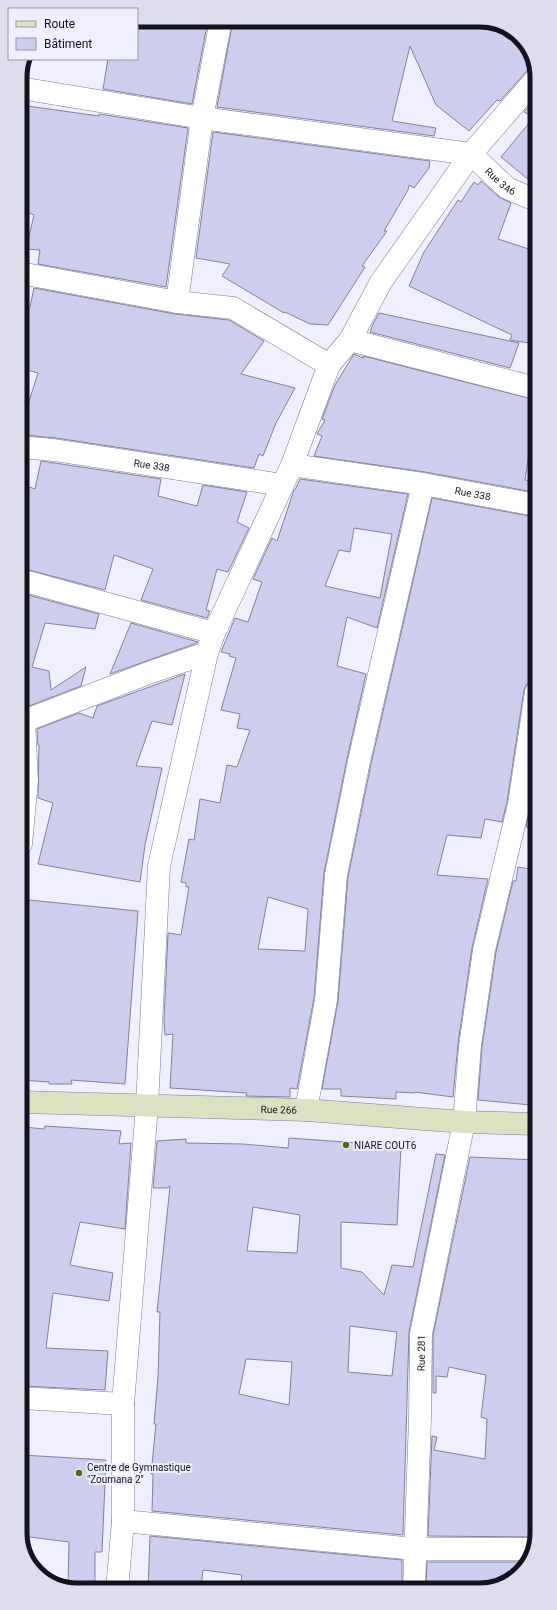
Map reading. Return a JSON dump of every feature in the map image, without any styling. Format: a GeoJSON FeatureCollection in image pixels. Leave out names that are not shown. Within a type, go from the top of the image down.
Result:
{"type":"FeatureCollection","features":[{"type":"Feature","properties":{"kind":"main road","name":"Rue 266"},"geometry":{"type":"LineString","coordinates":[[27,1102],[306,1110],[464,1122],[530,1124]]}},
{"type":"Feature","properties":{"kind":"street"},"geometry":{"type":"LineString","coordinates":[[177,302],[202,118],[220,27]]}},
{"type":"Feature","properties":{"kind":"street"},"geometry":{"type":"LineString","coordinates":[[118,1583],[123,1521],[123,1404],[146,1106],[159,866],[210,643],[292,465],[329,365],[350,340],[381,282],[471,154],[530,86]]}},
{"type":"Feature","properties":{"kind":"street"},"geometry":{"type":"LineString","coordinates":[[27,89],[202,118],[471,154]]}},
{"type":"Feature","properties":{"kind":"street","name":"Rue 346"},"geometry":{"type":"LineString","coordinates":[[471,154],[507,188],[530,198]]}},
{"type":"Feature","properties":{"kind":"street"},"geometry":{"type":"LineString","coordinates":[[27,275],[177,302],[233,308],[329,365]]}},
{"type":"Feature","properties":{"kind":"street"},"geometry":{"type":"LineString","coordinates":[[350,340],[530,386]]}},
{"type":"Feature","properties":{"kind":"street","name":"Rue 338"},"geometry":{"type":"LineString","coordinates":[[27,448],[54,450],[283,485]]}},
{"type":"Feature","properties":{"kind":"street","name":"Rue 338"},"geometry":{"type":"LineString","coordinates":[[292,465],[424,484],[530,504]]}},
{"type":"Feature","properties":{"kind":"street"},"geometry":{"type":"LineString","coordinates":[[306,1110],[326,1000],[336,875],[361,753],[424,484]]}},
{"type":"Feature","properties":{"kind":"street"},"geometry":{"type":"LineString","coordinates":[[27,582],[210,643]]}},
{"type":"Feature","properties":{"kind":"street"},"geometry":{"type":"LineString","coordinates":[[27,720],[151,672],[210,643]]}},
{"type":"Feature","properties":{"kind":"street","name":"Rue 281"},"geometry":{"type":"LineString","coordinates":[[414,1583],[420,1418],[421,1334],[464,1122],[470,1046],[484,950],[519,804],[530,732]]}},
{"type":"Feature","properties":{"kind":"street"},"geometry":{"type":"LineString","coordinates":[[27,1398],[123,1404]]}},
{"type":"Feature","properties":{"kind":"street"},"geometry":{"type":"LineString","coordinates":[[123,1521],[415,1549],[527,1548]]}},
{"type":"Feature","properties":{"kind":"building"},"geometry":{"type":"Polygon","coordinates":[[[138,27],[207,27],[192,104],[103,89],[108,60],[138,60],[138,27]]]}},
{"type":"Feature","properties":{"kind":"building"},"geometry":{"type":"Polygon","coordinates":[[[232,27],[483,27],[499,31],[510,37],[518,44],[525,55],[529,69],[500,101],[497,100],[469,131],[436,105],[410,46],[392,121],[436,128],[434,136],[217,107],[232,27]]]}},
{"type":"Feature","properties":{"kind":"building"},"geometry":{"type":"Polygon","coordinates":[[[530,105],[530,115],[524,112],[530,105]]]}},
{"type":"Feature","properties":{"kind":"building"},"geometry":{"type":"Polygon","coordinates":[[[27,106],[99,116],[99,114],[188,128],[166,287],[38,264],[40,250],[27,249],[34,215],[27,212],[27,106]]]}},
{"type":"Feature","properties":{"kind":"building"},"geometry":{"type":"Polygon","coordinates":[[[530,122],[530,181],[501,157],[530,122]]]}},
{"type":"Feature","properties":{"kind":"building"},"geometry":{"type":"Polygon","coordinates":[[[213,132],[430,161],[429,168],[414,188],[409,185],[408,190],[384,231],[387,231],[362,266],[365,267],[328,325],[310,324],[285,312],[284,313],[222,276],[230,264],[196,258],[213,132]]]}},
{"type":"Feature","properties":{"kind":"building"},"geometry":{"type":"Polygon","coordinates":[[[481,181],[499,197],[511,203],[498,239],[530,249],[530,343],[510,340],[512,335],[409,286],[424,252],[458,200],[461,202],[474,182],[478,185],[481,181]]]}},
{"type":"Feature","properties":{"kind":"building"},"geometry":{"type":"Polygon","coordinates":[[[34,288],[175,314],[229,320],[264,341],[241,374],[295,388],[276,423],[263,456],[259,454],[254,468],[56,438],[27,435],[27,408],[38,373],[27,370],[27,306],[30,307],[34,288]]]}},
{"type":"Feature","properties":{"kind":"building"},"geometry":{"type":"Polygon","coordinates":[[[379,313],[519,343],[510,368],[370,332],[379,313]]]}},
{"type":"Feature","properties":{"kind":"building"},"geometry":{"type":"Polygon","coordinates":[[[354,354],[363,358],[363,356],[530,398],[530,447],[525,480],[530,481],[530,491],[425,472],[314,456],[322,436],[317,434],[325,420],[322,419],[335,385],[354,354]]]}},
{"type":"Feature","properties":{"kind":"building"},"geometry":{"type":"Polygon","coordinates":[[[41,461],[161,479],[158,496],[197,506],[203,485],[247,492],[237,522],[249,528],[228,572],[217,569],[206,610],[210,611],[207,618],[141,600],[153,569],[114,555],[105,590],[27,570],[27,486],[35,489],[41,461]]]}},
{"type":"Feature","properties":{"kind":"building"},"geometry":{"type":"Polygon","coordinates":[[[300,479],[408,494],[377,628],[347,617],[337,666],[366,674],[324,873],[314,998],[297,1089],[290,1088],[290,1097],[246,1096],[247,1093],[170,1088],[173,1034],[165,1035],[164,1021],[168,933],[181,935],[189,887],[186,887],[186,883],[181,882],[189,839],[194,840],[200,799],[220,803],[227,765],[237,767],[250,730],[237,728],[240,714],[221,710],[236,658],[229,656],[230,654],[221,652],[235,618],[248,622],[262,582],[253,579],[272,538],[277,541],[294,490],[300,479]],[[354,528],[350,552],[339,550],[325,586],[380,598],[392,534],[354,528]],[[268,897],[258,949],[305,951],[308,909],[268,897]]]}},
{"type":"Feature","properties":{"kind":"building"},"geometry":{"type":"Polygon","coordinates":[[[432,498],[530,516],[530,677],[524,690],[507,802],[502,822],[485,819],[481,838],[447,835],[437,875],[488,879],[472,948],[458,1044],[453,1097],[415,1092],[396,1092],[396,1099],[341,1096],[341,1089],[322,1089],[338,1001],[348,877],[371,764],[432,498]]]}},
{"type":"Feature","properties":{"kind":"building"},"geometry":{"type":"Polygon","coordinates":[[[27,595],[99,614],[95,629],[45,623],[32,667],[49,671],[51,690],[86,667],[81,686],[27,707],[27,595]]]}},
{"type":"Feature","properties":{"kind":"building"},"geometry":{"type":"Polygon","coordinates":[[[131,623],[198,642],[110,674],[131,623]]]}},
{"type":"Feature","properties":{"kind":"building"},"geometry":{"type":"Polygon","coordinates":[[[185,674],[172,725],[152,721],[136,766],[162,768],[145,845],[140,882],[38,864],[53,803],[38,798],[39,745],[37,729],[79,713],[93,718],[97,706],[185,674]]]}},
{"type":"Feature","properties":{"kind":"building"},"geometry":{"type":"Polygon","coordinates":[[[530,806],[530,828],[526,827],[530,806]]]}},
{"type":"Feature","properties":{"kind":"building"},"geometry":{"type":"Polygon","coordinates":[[[518,867],[530,869],[530,1105],[478,1100],[482,1047],[496,952],[513,881],[516,881],[518,867]]]}},
{"type":"Feature","properties":{"kind":"building"},"geometry":{"type":"Polygon","coordinates":[[[29,900],[138,911],[125,1084],[71,1080],[72,1084],[49,1084],[49,1082],[27,1080],[27,920],[29,900]]]}},
{"type":"Feature","properties":{"kind":"building"},"geometry":{"type":"Polygon","coordinates":[[[45,1126],[121,1131],[119,1144],[131,1143],[125,1229],[80,1222],[70,1265],[113,1273],[109,1301],[53,1293],[46,1348],[108,1351],[105,1390],[27,1386],[27,1127],[44,1129],[45,1126]]]}},
{"type":"Feature","properties":{"kind":"building"},"geometry":{"type":"Polygon","coordinates":[[[289,1138],[401,1146],[397,1225],[341,1222],[341,1268],[362,1272],[384,1295],[392,1265],[413,1267],[436,1154],[445,1155],[409,1332],[403,1535],[152,1511],[153,1474],[151,1474],[156,1424],[154,1424],[158,1377],[160,1312],[157,1312],[170,1186],[167,1188],[153,1188],[157,1141],[186,1139],[186,1143],[243,1144],[288,1148],[289,1138]],[[253,1207],[247,1251],[297,1253],[300,1215],[253,1207]],[[350,1326],[348,1372],[392,1376],[397,1332],[350,1326]],[[246,1359],[239,1394],[289,1405],[292,1362],[246,1359]]]}},
{"type":"Feature","properties":{"kind":"building"},"geometry":{"type":"Polygon","coordinates":[[[470,1157],[530,1160],[530,1537],[428,1536],[432,1436],[437,1437],[434,1450],[485,1459],[487,1419],[481,1417],[486,1375],[449,1367],[447,1377],[436,1376],[436,1393],[433,1393],[433,1335],[470,1157]]]}},
{"type":"Feature","properties":{"kind":"building"},"geometry":{"type":"Polygon","coordinates":[[[27,1455],[106,1460],[102,1552],[95,1552],[95,1583],[68,1582],[69,1542],[27,1537],[27,1455]]]}},
{"type":"Feature","properties":{"kind":"building"},"geometry":{"type":"Polygon","coordinates":[[[150,1536],[402,1560],[402,1583],[241,1583],[242,1575],[203,1570],[202,1583],[148,1583],[150,1536]]]}},
{"type":"Feature","properties":{"kind":"building"},"geometry":{"type":"Polygon","coordinates":[[[427,1562],[521,1562],[508,1575],[486,1583],[426,1583],[427,1562]]]}},
{"type":"Feature","properties":{"kind":"place","name":"NIARE COUT6"},"geometry":{"type":"Point","coordinates":[346,1145]}},
{"type":"Feature","properties":{"kind":"place","name":"Centre de Gymnastique \"Zoumana 2\""},"geometry":{"type":"Point","coordinates":[79,1473]}}]}
